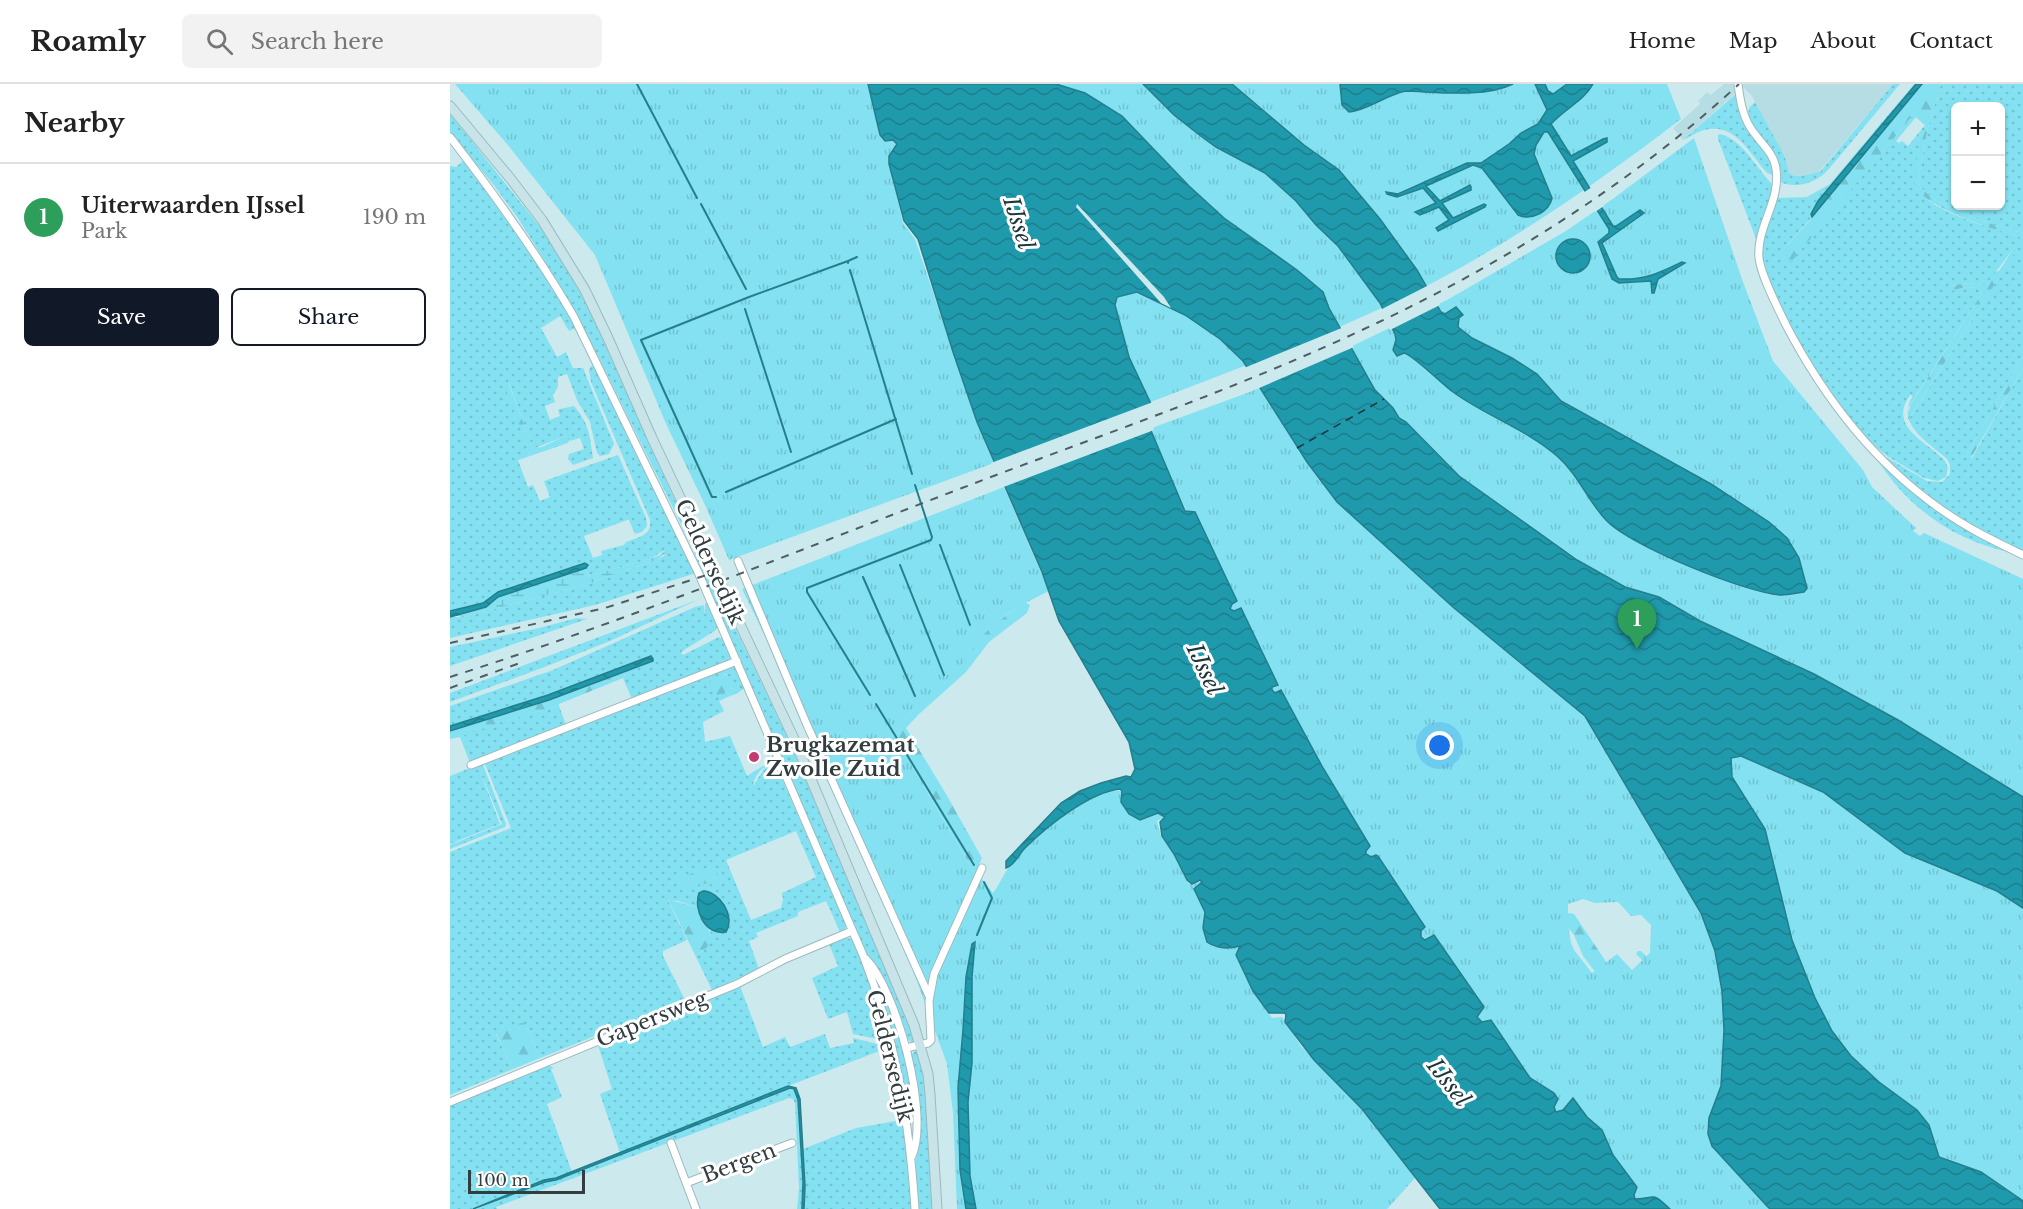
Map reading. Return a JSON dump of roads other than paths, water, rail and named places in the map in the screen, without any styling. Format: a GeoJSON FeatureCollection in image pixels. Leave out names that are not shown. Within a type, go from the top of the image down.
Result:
{"type":"FeatureCollection","features":[{"type":"Feature","properties":{"kind":"main road","name":"Geldersedijk"},"geometry":{"type":"LineString","coordinates":[[450,106],[542,220],[585,290],[795,741],[898,981],[921,1045],[928,1074],[933,1119],[937,1209]]}},
{"type":"Feature","properties":{"kind":"street"},"geometry":{"type":"LineString","coordinates":[[1738,88],[1746,118],[1769,150],[1776,169],[1776,191],[1760,243],[1759,259],[1777,306],[1815,376],[1859,435],[1898,474],[1939,508],[1981,534],[2023,555]]}},
{"type":"Feature","properties":{"kind":"street","name":"Geldersedijk"},"geometry":{"type":"LineString","coordinates":[[450,138],[513,221],[574,317],[698,572],[863,955],[882,1009],[907,1115],[915,1209]]}},
{"type":"Feature","properties":{"kind":"street","name":"Geldersedijk"},"geometry":{"type":"LineString","coordinates":[[738,561],[811,735],[929,996]]}},
{"type":"Feature","properties":{"kind":"street"},"geometry":{"type":"LineString","coordinates":[[471,765],[736,661]]}},
{"type":"Feature","properties":{"kind":"street","name":"Geldersedijk"},"geometry":{"type":"LineString","coordinates":[[906,1048],[928,1043],[932,1037],[929,996],[934,974],[982,868]]}},
{"type":"Feature","properties":{"kind":"street","name":"Gapersweg"},"geometry":{"type":"LineString","coordinates":[[450,1102],[726,989],[796,954],[852,931]]}},
{"type":"Feature","properties":{"kind":"street","name":"Geldersedijk"},"geometry":{"type":"LineString","coordinates":[[863,955],[871,964],[889,999],[906,1048],[916,1110],[916,1144],[912,1158]]}},
{"type":"Feature","properties":{"kind":"street"},"geometry":{"type":"LineString","coordinates":[[671,1143],[696,1209]]}},
{"type":"Feature","properties":{"kind":"street","name":"Bergen"},"geometry":{"type":"LineString","coordinates":[[686,1183],[792,1143]]}},
{"type":"Feature","properties":{"kind":"water","name":"IJssel"},"geometry":{"type":"Polygon","coordinates":[[[868,84],[1056,84],[1085,93],[1122,116],[1189,186],[1224,218],[1297,270],[1323,292],[1329,308],[1375,390],[1393,408],[1399,418],[1406,422],[1459,476],[1577,560],[1625,587],[1659,597],[1700,621],[1814,674],[1898,720],[2023,797],[2023,908],[1997,891],[1905,853],[1823,792],[1741,756],[1731,758],[1732,777],[1765,829],[1792,940],[1815,998],[1832,1031],[1851,1056],[1879,1082],[1917,1110],[1929,1125],[1939,1157],[1981,1172],[2023,1201],[2023,1209],[1770,1209],[1766,1205],[1712,1146],[1708,1134],[1709,1118],[1721,1086],[1724,1030],[1722,991],[1715,951],[1701,913],[1585,716],[1454,608],[1337,502],[1307,462],[1243,361],[1220,339],[1185,315],[1137,292],[1117,297],[1115,305],[1129,357],[1159,421],[1149,426],[1185,511],[1195,512],[1237,601],[1230,609],[1234,611],[1241,608],[1278,685],[1272,687],[1272,690],[1275,693],[1281,690],[1323,768],[1370,846],[1366,854],[1371,857],[1378,856],[1425,927],[1421,931],[1421,937],[1425,940],[1434,935],[1484,1007],[1477,1017],[1482,1022],[1491,1020],[1530,1078],[1554,1093],[1558,1099],[1554,1107],[1556,1112],[1563,1110],[1573,1098],[1587,1117],[1602,1130],[1613,1155],[1637,1187],[1635,1199],[1656,1197],[1670,1209],[1440,1209],[1362,1109],[1314,1060],[1285,1022],[1286,1014],[1269,1013],[1253,991],[1236,955],[1240,946],[1223,948],[1207,942],[1203,928],[1205,912],[1194,889],[1202,882],[1200,880],[1192,884],[1187,880],[1162,836],[1160,822],[1165,817],[1158,813],[1140,820],[1129,814],[1121,802],[1122,791],[1120,789],[1096,796],[1057,820],[1034,839],[1006,868],[1006,861],[1061,803],[1080,791],[1101,783],[1126,776],[1131,777],[1135,769],[1129,742],[1059,621],[1042,572],[977,422],[918,239],[904,221],[889,164],[889,156],[897,144],[893,140],[885,141],[880,135],[868,84]]]}},
{"type":"Feature","properties":{"kind":"water"},"geometry":{"type":"Polygon","coordinates":[[[1143,84],[1232,84],[1304,145],[1339,170],[1380,219],[1417,270],[1441,312],[1445,314],[1456,307],[1463,315],[1459,318],[1458,327],[1472,338],[1512,358],[1537,374],[1561,401],[1711,484],[1769,522],[1787,538],[1799,558],[1807,588],[1804,592],[1781,595],[1742,586],[1663,555],[1620,531],[1600,514],[1565,463],[1545,446],[1466,401],[1408,355],[1404,353],[1397,356],[1393,350],[1395,334],[1380,303],[1338,246],[1296,201],[1265,173],[1202,137],[1174,115],[1143,84]]]}},
{"type":"Feature","properties":{"kind":"water"},"geometry":{"type":"Polygon","coordinates":[[[1340,84],[1513,84],[1475,93],[1406,91],[1349,112],[1342,105],[1340,84]]]}},
{"type":"Feature","properties":{"kind":"water"},"geometry":{"type":"Polygon","coordinates":[[[1535,84],[1545,84],[1548,91],[1553,94],[1567,84],[1593,84],[1551,124],[1571,156],[1607,138],[1607,142],[1573,161],[1613,226],[1640,210],[1644,213],[1602,243],[1617,277],[1629,279],[1645,277],[1682,262],[1685,263],[1658,279],[1654,293],[1652,293],[1651,281],[1619,283],[1612,279],[1598,242],[1609,233],[1609,229],[1548,132],[1544,132],[1536,145],[1534,154],[1552,198],[1543,211],[1534,216],[1518,215],[1482,168],[1473,165],[1426,186],[1440,201],[1470,185],[1471,190],[1442,203],[1453,218],[1486,205],[1438,231],[1436,228],[1449,220],[1439,207],[1420,215],[1415,212],[1436,203],[1423,188],[1397,197],[1387,194],[1386,192],[1398,194],[1467,163],[1481,163],[1521,133],[1538,124],[1547,110],[1535,84]]]}},
{"type":"Feature","properties":{"kind":"water"},"geometry":{"type":"Polygon","coordinates":[[[1916,84],[1922,84],[1812,217],[1811,214],[1818,201],[1916,84]]]}},
{"type":"Feature","properties":{"kind":"water"},"geometry":{"type":"Polygon","coordinates":[[[1573,239],[1585,244],[1590,256],[1585,268],[1573,273],[1561,268],[1556,256],[1561,244],[1573,239]]]}},
{"type":"Feature","properties":{"kind":"water"},"geometry":{"type":"Polygon","coordinates":[[[585,563],[588,565],[586,568],[498,597],[486,607],[450,617],[450,611],[483,603],[498,592],[585,563]]]}},
{"type":"Feature","properties":{"kind":"water"},"geometry":{"type":"Polygon","coordinates":[[[651,656],[653,661],[549,700],[450,731],[450,726],[548,695],[651,656]]]}},
{"type":"Feature","properties":{"kind":"water"},"geometry":{"type":"Polygon","coordinates":[[[703,891],[715,895],[724,906],[729,919],[726,932],[712,930],[703,921],[698,900],[699,893],[703,891]]]}},
{"type":"Feature","properties":{"kind":"water"},"geometry":{"type":"Polygon","coordinates":[[[975,942],[972,977],[972,1063],[968,1102],[970,1176],[976,1209],[966,1209],[960,1170],[958,1088],[966,977],[972,944],[975,942]]]}},
{"type":"Feature","properties":{"kind":"water"},"geometry":{"type":"Polygon","coordinates":[[[788,1086],[796,1088],[800,1099],[805,1186],[804,1209],[802,1209],[803,1182],[798,1100],[794,1089],[790,1088],[556,1180],[473,1209],[544,1180],[556,1178],[788,1086]]]}},
{"type":"Feature","properties":{"kind":"waterway"},"geometry":{"type":"LineString","coordinates":[[637,84],[697,198]]}},
{"type":"Feature","properties":{"kind":"waterway"},"geometry":{"type":"LineString","coordinates":[[701,204],[746,289]]}},
{"type":"Feature","properties":{"kind":"waterway"},"geometry":{"type":"LineString","coordinates":[[848,261],[857,257]]}},
{"type":"Feature","properties":{"kind":"waterway"},"geometry":{"type":"LineString","coordinates":[[749,297],[848,261],[848,263]]}},
{"type":"Feature","properties":{"kind":"waterway"},"geometry":{"type":"LineString","coordinates":[[850,270],[912,474]]}},
{"type":"Feature","properties":{"kind":"waterway"},"geometry":{"type":"LineString","coordinates":[[716,497],[712,497],[641,340],[749,297]]}},
{"type":"Feature","properties":{"kind":"waterway"},"geometry":{"type":"LineString","coordinates":[[745,309],[791,452]]}},
{"type":"Feature","properties":{"kind":"waterway"},"geometry":{"type":"LineString","coordinates":[[726,492],[896,419]]}},
{"type":"Feature","properties":{"kind":"waterway"},"geometry":{"type":"LineString","coordinates":[[870,695],[807,592],[807,588],[931,540],[915,485]]}},
{"type":"Feature","properties":{"kind":"waterway"},"geometry":{"type":"LineString","coordinates":[[940,545],[970,625]]}},
{"type":"Feature","properties":{"kind":"waterway"},"geometry":{"type":"LineString","coordinates":[[900,565],[944,675]]}},
{"type":"Feature","properties":{"kind":"waterway"},"geometry":{"type":"LineString","coordinates":[[863,577],[915,696]]}},
{"type":"Feature","properties":{"kind":"waterway"},"geometry":{"type":"LineString","coordinates":[[876,704],[974,865]]}},
{"type":"Feature","properties":{"kind":"waterway"},"geometry":{"type":"LineString","coordinates":[[977,935],[992,898],[984,882]]}},
{"type":"Feature","properties":{"kind":"railway"},"geometry":{"type":"LineString","coordinates":[[450,677],[515,656],[707,586],[1213,393],[1362,330],[1463,279],[1560,222],[1653,157],[1739,84]]}},
{"type":"Feature","properties":{"kind":"railway"},"geometry":{"type":"LineString","coordinates":[[450,643],[605,608],[722,570]]}},
{"type":"Feature","properties":{"kind":"railway"},"geometry":{"type":"LineString","coordinates":[[450,688],[520,663]]}},
{"type":"Feature","properties":{"kind":"place","name":"Uiterwaarden IJssel"},"geometry":{"type":"Point","coordinates":[1637,649]}},
{"type":"Feature","properties":{"kind":"place","name":"Brugkazemat Zwolle Zuid"},"geometry":{"type":"Point","coordinates":[754,757]}}]}
